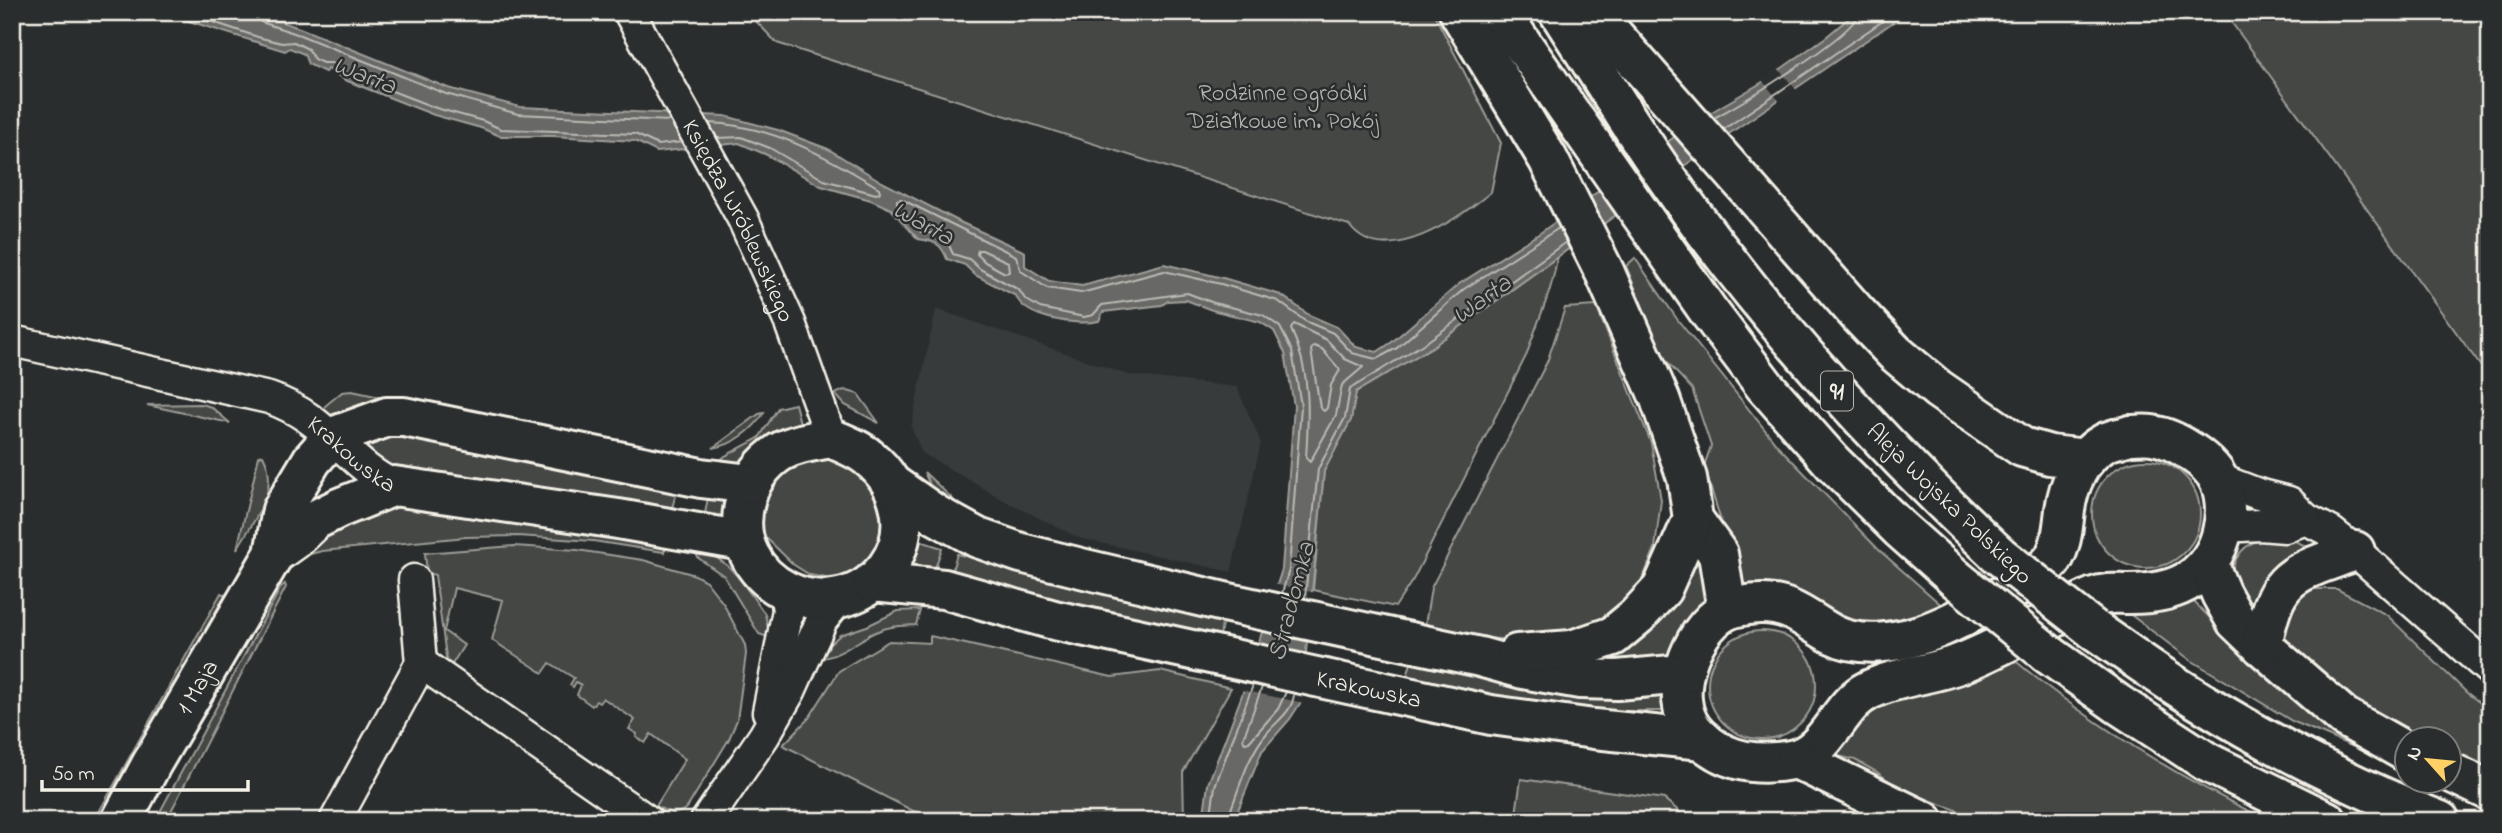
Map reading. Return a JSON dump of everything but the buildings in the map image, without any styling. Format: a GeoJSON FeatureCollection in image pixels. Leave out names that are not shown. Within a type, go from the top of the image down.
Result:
{"type":"FeatureCollection","features":[{"type":"Feature","properties":{"kind":"main road"},"geometry":{"type":"LineString","coordinates":[[1459,12],[1548,159],[1605,273],[1660,399],[1687,478],[1693,519],[1718,554],[1727,610]]}},
{"type":"Feature","properties":{"kind":"main road","name":"Aleja Wojska Polskiego"},"geometry":{"type":"LineString","coordinates":[[1500,12],[1655,236],[1765,386],[1825,454],[1900,529],[2048,654],[2118,704],[2207,762],[2327,821]]}},
{"type":"Feature","properties":{"kind":"main road","name":"Aleja Wojska Polskiego"},"geometry":{"type":"LineString","coordinates":[[1559,12],[1690,212],[1784,331],[1929,490],[2000,556],[2093,629],[2199,701],[2347,779],[2440,821]]}},
{"type":"Feature","properties":{"kind":"main road"},"geometry":{"type":"LineString","coordinates":[[1593,12],[1895,353],[1938,389],[2022,447],[2050,455],[2086,459]]}},
{"type":"Feature","properties":{"kind":"main road","name":"1 Maja"},"geometry":{"type":"LineString","coordinates":[[121,821],[274,554],[282,510],[312,460],[332,438],[387,417],[404,417],[701,478],[750,484]]}},
{"type":"Feature","properties":{"kind":"main road"},"geometry":{"type":"LineString","coordinates":[[2130,435],[2153,435],[2189,450],[2219,479],[2225,500],[2224,527],[2219,544],[2208,563],[2191,580],[2170,589],[2145,594],[2108,593],[2092,598],[2029,632],[1959,664],[1866,691],[1846,708],[1815,749],[1796,759],[1756,764],[1732,759],[1712,749],[1691,728],[1682,694],[1689,654],[1704,629],[1727,610],[1761,604],[1791,609],[1833,635],[1860,643],[1888,642],[1931,632],[1995,600],[2052,561],[2063,528],[2066,501],[2073,479],[2086,459],[2103,443],[2130,435]]}},
{"type":"Feature","properties":{"kind":"main road"},"geometry":{"type":"LineString","coordinates":[[831,438],[867,455],[883,470],[893,485],[900,505],[902,526],[897,547],[887,566],[873,582],[839,599],[808,599],[785,592],[757,568],[743,541],[743,509],[750,484],[763,466],[782,451],[831,438]]}},
{"type":"Feature","properties":{"kind":"main road"},"geometry":{"type":"LineString","coordinates":[[893,485],[936,515],[978,538],[1085,569],[1224,603],[1480,657],[1523,669],[1580,679],[1617,680],[1684,674]]}},
{"type":"Feature","properties":{"kind":"main road","name":"1 Maja"},"geometry":{"type":"LineString","coordinates":[[274,554],[315,520],[394,486]]}},
{"type":"Feature","properties":{"kind":"main road","name":"Krakowska"},"geometry":{"type":"LineString","coordinates":[[394,486],[618,519],[743,541]]}},
{"type":"Feature","properties":{"kind":"main road"},"geometry":{"type":"LineString","coordinates":[[1480,657],[1572,650],[1613,636],[1637,616],[1662,589],[1693,519]]}},
{"type":"Feature","properties":{"kind":"main road"},"geometry":{"type":"LineString","coordinates":[[2262,646],[2268,612],[2278,590],[2296,573],[2355,551]]}},
{"type":"Feature","properties":{"kind":"main road"},"geometry":{"type":"LineString","coordinates":[[2208,563],[2236,621],[2344,717],[2394,746]]}},
{"type":"Feature","properties":{"kind":"main road","name":"Krakowska"},"geometry":{"type":"LineString","coordinates":[[873,582],[944,589],[1054,620],[1520,720],[1703,740]]}},
{"type":"Feature","properties":{"kind":"main road"},"geometry":{"type":"LineString","coordinates":[[1796,759],[1924,821]]}},
{"type":"Feature","properties":{"kind":"main road"},"geometry":{"type":"LineString","coordinates":[[2464,779],[2490,791]]}},
{"type":"Feature","properties":{"kind":"street","name":"Księdza Wróblewskiego"},"geometry":{"type":"LineString","coordinates":[[632,15],[743,219],[790,323],[831,438]]}},
{"type":"Feature","properties":{"kind":"street","name":"Krakowska"},"geometry":{"type":"LineString","coordinates":[[12,341],[269,398],[297,409],[364,467],[394,486]]}},
{"type":"Feature","properties":{"kind":"street"},"geometry":{"type":"LineString","coordinates":[[2219,479],[2289,502],[2306,519],[2331,532],[2355,551],[2490,670]]}},
{"type":"Feature","properties":{"kind":"street"},"geometry":{"type":"LineString","coordinates":[[2224,527],[2285,527],[2306,519]]}},
{"type":"Feature","properties":{"kind":"street"},"geometry":{"type":"LineString","coordinates":[[335,821],[421,663],[414,580]]}},
{"type":"Feature","properties":{"kind":"street"},"geometry":{"type":"LineString","coordinates":[[764,736],[788,610],[785,592]]}},
{"type":"Feature","properties":{"kind":"street"},"geometry":{"type":"LineString","coordinates":[[706,821],[764,736],[790,691],[822,620],[839,599]]}},
{"type":"Feature","properties":{"kind":"street"},"geometry":{"type":"LineString","coordinates":[[421,663],[648,821]]}},
{"type":"Feature","properties":{"kind":"shaded area"},"geometry":{"type":"Polygon","coordinates":[[[936,309],[1129,375],[1237,387],[1261,443],[1231,572],[1079,538],[1009,503],[922,453],[911,427],[936,309]]]}},
{"type":"Feature","properties":{"kind":"green space","name":"Rodzinne Ogródki Działkowe im. Pokój"},"geometry":{"type":"Polygon","coordinates":[[[747,12],[1433,12],[1501,143],[1491,192],[1460,215],[1421,236],[1400,242],[1381,243],[1364,238],[1349,225],[777,43],[747,12]]]}},
{"type":"Feature","properties":{"kind":"green space"},"geometry":{"type":"Polygon","coordinates":[[[2224,12],[2490,12],[2490,379],[2224,12]]]}},
{"type":"Feature","properties":{"kind":"green space"},"geometry":{"type":"Polygon","coordinates":[[[1557,257],[1548,294],[1527,354],[1414,578],[1395,607],[1313,590],[1324,471],[1351,420],[1356,392],[1432,347],[1557,257]]]}},
{"type":"Feature","properties":{"kind":"green space"},"geometry":{"type":"Polygon","coordinates":[[[1635,258],[1677,319],[1778,446],[1879,550],[1947,610],[1880,628],[1844,622],[1743,592],[1704,466],[1711,446],[1692,389],[1664,359],[1626,266],[1635,258]]]}},
{"type":"Feature","properties":{"kind":"green space"},"geometry":{"type":"Polygon","coordinates":[[[1596,306],[1651,443],[1661,500],[1655,548],[1641,583],[1613,614],[1588,626],[1554,636],[1513,640],[1474,637],[1425,625],[1431,588],[1547,362],[1565,308],[1596,306]]]}},
{"type":"Feature","properties":{"kind":"green space"},"geometry":{"type":"Polygon","coordinates":[[[844,390],[858,394],[879,423],[845,405],[835,394],[844,390]]]}},
{"type":"Feature","properties":{"kind":"green space"},"geometry":{"type":"Polygon","coordinates":[[[352,391],[403,402],[335,420],[324,409],[325,406],[342,392],[352,391]]]}},
{"type":"Feature","properties":{"kind":"green space"},"geometry":{"type":"Polygon","coordinates":[[[202,404],[211,407],[230,423],[147,405],[202,404]]]}},
{"type":"Feature","properties":{"kind":"green space"},"geometry":{"type":"Polygon","coordinates":[[[795,404],[799,428],[736,463],[717,463],[759,438],[778,408],[795,404]]]}},
{"type":"Feature","properties":{"kind":"green space"},"geometry":{"type":"Polygon","coordinates":[[[764,413],[742,436],[713,448],[759,414],[764,413]]]}},
{"type":"Feature","properties":{"kind":"green space"},"geometry":{"type":"Polygon","coordinates":[[[402,430],[678,487],[671,511],[403,471],[376,461],[356,443],[402,430]]]}},
{"type":"Feature","properties":{"kind":"green space"},"geometry":{"type":"Polygon","coordinates":[[[263,455],[268,468],[267,492],[237,549],[259,456],[263,455]]]}},
{"type":"Feature","properties":{"kind":"green space"},"geometry":{"type":"Polygon","coordinates":[[[823,459],[840,461],[871,484],[883,511],[880,543],[871,560],[858,571],[831,579],[810,575],[794,565],[760,532],[759,522],[761,494],[774,477],[803,462],[823,459]]]}},
{"type":"Feature","properties":{"kind":"green space"},"geometry":{"type":"Polygon","coordinates":[[[2146,460],[2167,464],[2184,476],[2196,493],[2200,514],[2196,535],[2184,552],[2167,564],[2146,568],[2125,564],[2108,552],[2096,535],[2092,514],[2096,493],[2108,476],[2125,464],[2146,460]]]}},
{"type":"Feature","properties":{"kind":"green space"},"geometry":{"type":"Polygon","coordinates":[[[924,472],[957,503],[953,517],[933,492],[924,472]]]}},
{"type":"Feature","properties":{"kind":"green space"},"geometry":{"type":"Polygon","coordinates":[[[709,492],[729,492],[724,521],[704,519],[709,492]]]}},
{"type":"Feature","properties":{"kind":"green space"},"geometry":{"type":"Polygon","coordinates":[[[415,507],[666,544],[664,552],[593,541],[518,536],[466,537],[322,551],[303,556],[324,531],[389,508],[415,507]]]}},
{"type":"Feature","properties":{"kind":"green space"},"geometry":{"type":"Polygon","coordinates":[[[1695,530],[1708,588],[1702,610],[1677,646],[1648,667],[1578,668],[1695,530]]]}},
{"type":"Feature","properties":{"kind":"green space"},"geometry":{"type":"Polygon","coordinates":[[[2267,538],[2288,538],[2318,551],[2251,620],[2229,581],[2237,558],[2245,547],[2267,538]]]}},
{"type":"Feature","properties":{"kind":"green space"},"geometry":{"type":"Polygon","coordinates":[[[917,540],[942,548],[933,574],[912,572],[907,561],[917,540]]]}},
{"type":"Feature","properties":{"kind":"green space"},"geometry":{"type":"Polygon","coordinates":[[[514,546],[577,550],[643,560],[695,575],[706,581],[723,603],[745,645],[737,720],[729,739],[687,808],[672,813],[656,806],[685,759],[651,734],[645,743],[636,737],[637,734],[629,729],[635,720],[603,698],[592,706],[577,695],[581,685],[576,682],[573,687],[570,685],[574,678],[550,663],[543,673],[492,640],[503,600],[454,588],[444,631],[464,645],[451,666],[447,664],[435,575],[427,573],[425,553],[514,546]]]}},
{"type":"Feature","properties":{"kind":"green space"},"geometry":{"type":"Polygon","coordinates":[[[698,551],[714,556],[739,578],[765,614],[770,638],[759,634],[724,576],[697,557],[698,551]]]}},
{"type":"Feature","properties":{"kind":"green space"},"geometry":{"type":"Polygon","coordinates":[[[957,554],[1223,617],[1220,637],[950,577],[957,554]]]}},
{"type":"Feature","properties":{"kind":"green space"},"geometry":{"type":"Polygon","coordinates":[[[285,584],[286,587],[166,821],[155,821],[281,587],[285,584]]]}},
{"type":"Feature","properties":{"kind":"green space"},"geometry":{"type":"Polygon","coordinates":[[[2305,589],[2337,589],[2387,615],[2467,693],[2490,710],[2490,776],[2464,764],[2464,724],[2394,724],[2394,728],[2350,703],[2290,652],[2281,629],[2288,604],[2305,589]]]}},
{"type":"Feature","properties":{"kind":"green space"},"geometry":{"type":"Polygon","coordinates":[[[221,593],[225,595],[101,821],[94,821],[221,593]]]}},
{"type":"Feature","properties":{"kind":"green space"},"geometry":{"type":"Polygon","coordinates":[[[2192,600],[2284,692],[2373,755],[2292,721],[2189,659],[2127,612],[2150,614],[2192,600]]]}},
{"type":"Feature","properties":{"kind":"green space"},"geometry":{"type":"Polygon","coordinates":[[[920,610],[916,625],[878,631],[823,658],[829,645],[840,635],[898,611],[920,610]]]}},
{"type":"Feature","properties":{"kind":"green space"},"geometry":{"type":"Polygon","coordinates":[[[1762,631],[1783,635],[1800,647],[1812,664],[1816,685],[1812,706],[1800,723],[1783,735],[1762,739],[1741,735],[1724,723],[1712,706],[1708,685],[1712,664],[1724,647],[1741,635],[1762,631]]]}},
{"type":"Feature","properties":{"kind":"green space"},"geometry":{"type":"Polygon","coordinates":[[[930,636],[1112,677],[1160,671],[1231,688],[1183,772],[1184,821],[933,821],[783,745],[809,718],[839,671],[889,641],[930,643],[930,636]]]}},
{"type":"Feature","properties":{"kind":"green space"},"geometry":{"type":"Polygon","coordinates":[[[2012,658],[2103,727],[2201,786],[2269,821],[1986,821],[1900,789],[1855,760],[1830,754],[1862,711],[2012,658]]]}},
{"type":"Feature","properties":{"kind":"green space"},"geometry":{"type":"Polygon","coordinates":[[[1412,659],[1665,688],[1669,711],[1589,711],[1545,707],[1406,681],[1412,659]]]}},
{"type":"Feature","properties":{"kind":"green space"},"geometry":{"type":"Polygon","coordinates":[[[1521,779],[1664,799],[1691,821],[1515,821],[1521,779]]]}},
{"type":"Feature","properties":{"kind":"water"},"geometry":{"type":"Polygon","coordinates":[[[160,12],[254,12],[448,88],[520,107],[725,116],[778,130],[828,149],[882,182],[1025,252],[1025,266],[1049,281],[1082,286],[1164,264],[1281,295],[1309,315],[1337,327],[1356,347],[1377,352],[1459,284],[1540,233],[1698,120],[1761,83],[1856,12],[1908,12],[1733,131],[1432,347],[1356,392],[1351,420],[1324,471],[1301,702],[1262,751],[1236,821],[1203,821],[1208,784],[1242,695],[1282,569],[1294,406],[1285,353],[1274,331],[1260,322],[1212,310],[1186,300],[1103,312],[1099,321],[1053,319],[1030,310],[1021,304],[1016,296],[975,275],[965,265],[947,259],[939,246],[918,239],[891,209],[871,200],[821,186],[767,155],[739,143],[657,152],[635,141],[500,136],[434,115],[345,80],[328,69],[325,72],[308,64],[304,54],[290,48],[285,51],[160,12]]]}},
{"type":"Feature","properties":{"kind":"pier"},"geometry":{"type":"Polygon","coordinates":[[[1777,67],[1798,92],[1781,103],[1761,79],[1777,67]]]}},
{"type":"Feature","properties":{"kind":"pier"},"geometry":{"type":"Polygon","coordinates":[[[1273,584],[1316,593],[1311,637],[1260,627],[1273,584]]]}},
{"type":"Feature","properties":{"kind":"pier"},"geometry":{"type":"Polygon","coordinates":[[[1254,647],[1309,659],[1304,703],[1241,690],[1254,647]]]}},
{"type":"Feature","properties":{"kind":"water label","name":"Warta"},"geometry":{"type":"Point","coordinates":[365,74]}},
{"type":"Feature","properties":{"kind":"water label","name":"Warta"},"geometry":{"type":"Point","coordinates":[924,222]}},
{"type":"Feature","properties":{"kind":"water label","name":"Warta"},"geometry":{"type":"Point","coordinates":[1481,298]}},
{"type":"Feature","properties":{"kind":"water label","name":"Stradomka"},"geometry":{"type":"Point","coordinates":[1290,601]}}]}
